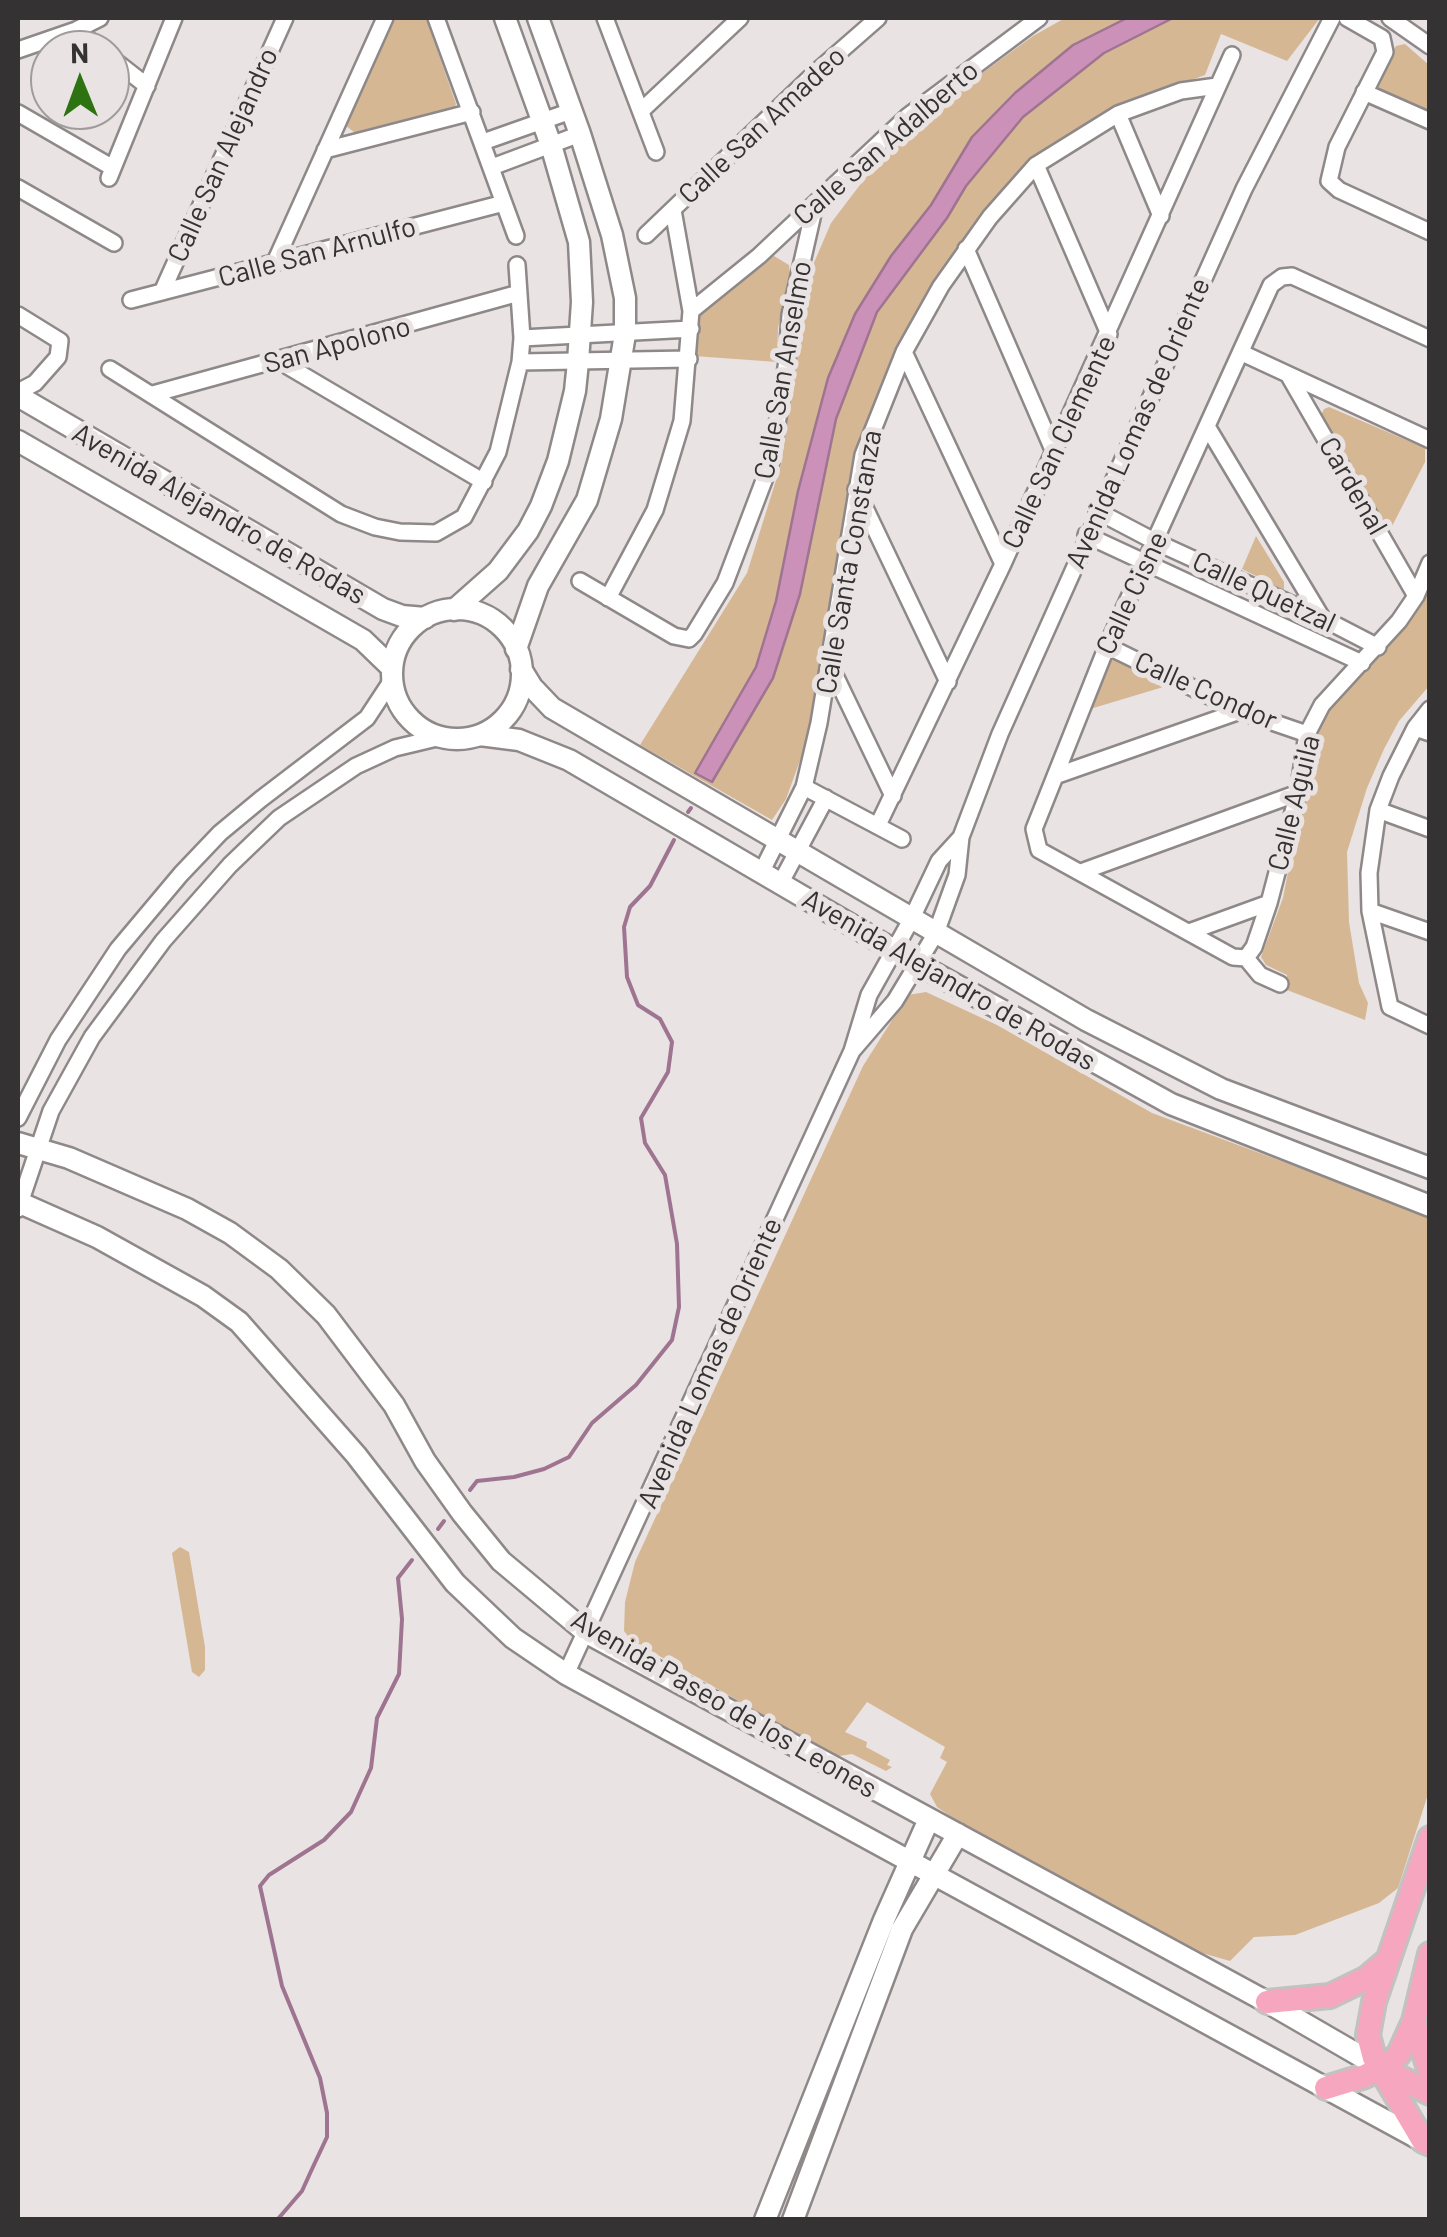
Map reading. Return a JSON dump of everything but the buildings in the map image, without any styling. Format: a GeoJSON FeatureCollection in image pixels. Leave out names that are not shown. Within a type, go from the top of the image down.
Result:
{"type":"FeatureCollection","features":[{"type":"Feature","properties":{"kind":"main road"},"geometry":{"type":"LineString","coordinates":[[1426,2142],[1370,2050],[1368,2035],[1369,2017],[1386,1961],[1430,1838]]}},
{"type":"Feature","properties":{"kind":"main road"},"geometry":{"type":"LineString","coordinates":[[1326,2088],[1380,2068],[1400,2054],[1414,2021],[1430,1954]]}},
{"type":"Feature","properties":{"kind":"main road"},"geometry":{"type":"LineString","coordinates":[[1266,2002],[1330,1996],[1367,1978],[1386,1961]]}},
{"type":"Feature","properties":{"kind":"main road"},"geometry":{"type":"LineString","coordinates":[[1414,2021],[1430,2072]]}},
{"type":"Feature","properties":{"kind":"main road","name":"Avenida Paseo de los Leones"},"geometry":{"type":"LineString","coordinates":[[1380,2068],[1430,2093]]}},
{"type":"Feature","properties":{"kind":"street"},"geometry":{"type":"LineString","coordinates":[[76,30],[100,18]]}},
{"type":"Feature","properties":{"kind":"street"},"geometry":{"type":"LineString","coordinates":[[18,113],[111,173],[174,18]]}},
{"type":"Feature","properties":{"kind":"street","name":"Calle San Alejandro"},"geometry":{"type":"LineString","coordinates":[[162,292],[285,18]]}},
{"type":"Feature","properties":{"kind":"street"},"geometry":{"type":"LineString","coordinates":[[275,262],[385,18]]}},
{"type":"Feature","properties":{"kind":"street"},"geometry":{"type":"LineString","coordinates":[[436,18],[516,236]]}},
{"type":"Feature","properties":{"kind":"street"},"geometry":{"type":"LineString","coordinates":[[18,1118],[58,1040],[118,949],[181,874],[261,799],[367,718],[392,674],[406,634],[426,618],[454,610],[498,571],[541,506],[558,461],[575,391],[580,336],[579,242],[551,145],[505,18]]}},
{"type":"Feature","properties":{"kind":"street"},"geometry":{"type":"LineString","coordinates":[[18,1205],[28,1146],[92,1038],[163,940],[230,865],[279,818],[373,757],[441,737],[480,735],[512,709],[518,696],[519,659],[538,586],[587,500],[611,419],[625,334],[619,261],[580,134],[538,18]]}},
{"type":"Feature","properties":{"kind":"street"},"geometry":{"type":"LineString","coordinates":[[605,18],[656,152]]}},
{"type":"Feature","properties":{"kind":"street"},"geometry":{"type":"LineString","coordinates":[[641,111],[740,18]]}},
{"type":"Feature","properties":{"kind":"street","name":"Calle San Amadeo"},"geometry":{"type":"LineString","coordinates":[[646,235],[878,18]]}},
{"type":"Feature","properties":{"kind":"street","name":"Calle San Adalberto"},"geometry":{"type":"LineString","coordinates":[[691,311],[759,256],[938,90],[1039,18]]}},
{"type":"Feature","properties":{"kind":"street","name":"Avenida Lomas de Oriente"},"geometry":{"type":"LineString","coordinates":[[852,1051],[883,1018],[936,933],[957,875],[961,836],[1000,734],[1086,535],[1270,134],[1332,18]]}},
{"type":"Feature","properties":{"kind":"street"},"geometry":{"type":"LineString","coordinates":[[1347,18],[1382,38],[1385,52],[1337,147],[1329,181],[1339,190],[1430,232]]}},
{"type":"Feature","properties":{"kind":"street"},"geometry":{"type":"LineString","coordinates":[[1390,18],[1430,46]]}},
{"type":"Feature","properties":{"kind":"street","name":"Calle San Clemente"},"geometry":{"type":"LineString","coordinates":[[878,825],[1003,564],[1232,55]]}},
{"type":"Feature","properties":{"kind":"street"},"geometry":{"type":"LineString","coordinates":[[130,72],[147,86]]}},
{"type":"Feature","properties":{"kind":"street","name":"Calle Santa Constanza"},"geometry":{"type":"LineString","coordinates":[[761,873],[804,787],[820,723],[856,489],[873,424],[904,352],[941,286],[1013,188],[1036,165],[1118,114],[1181,91],[1217,86]]}},
{"type":"Feature","properties":{"kind":"street"},"geometry":{"type":"LineString","coordinates":[[1364,92],[1430,121]]}},
{"type":"Feature","properties":{"kind":"street"},"geometry":{"type":"LineString","coordinates":[[484,142],[571,111]]}},
{"type":"Feature","properties":{"kind":"street"},"geometry":{"type":"LineString","coordinates":[[325,150],[472,112]]}},
{"type":"Feature","properties":{"kind":"street"},"geometry":{"type":"LineString","coordinates":[[1118,114],[1161,216]]}},
{"type":"Feature","properties":{"kind":"street"},"geometry":{"type":"LineString","coordinates":[[492,166],[580,134]]}},
{"type":"Feature","properties":{"kind":"street"},"geometry":{"type":"LineString","coordinates":[[1036,165],[1108,334]]}},
{"type":"Feature","properties":{"kind":"street"},"geometry":{"type":"LineString","coordinates":[[18,188],[114,244]]}},
{"type":"Feature","properties":{"kind":"street","name":"Calle San Arnulfo"},"geometry":{"type":"LineString","coordinates":[[131,300],[504,203]]}},
{"type":"Feature","properties":{"kind":"street","name":"Calle San Anselmo"},"geometry":{"type":"LineString","coordinates":[[608,598],[674,636],[688,638],[725,583],[772,462],[790,315],[815,205]]}},
{"type":"Feature","properties":{"kind":"street"},"geometry":{"type":"LineString","coordinates":[[580,581],[608,598],[655,510],[672,464],[682,421],[691,311],[673,210]]}},
{"type":"Feature","properties":{"kind":"street"},"geometry":{"type":"LineString","coordinates":[[966,250],[1054,452]]}},
{"type":"Feature","properties":{"kind":"street"},"geometry":{"type":"LineString","coordinates":[[110,369],[342,514],[400,532],[436,532],[464,517],[498,452],[520,362],[516,265]]}},
{"type":"Feature","properties":{"kind":"street","name":"Calle Cisne"},"geometry":{"type":"LineString","coordinates":[[1280,984],[1260,975],[1246,958],[1232,957],[1045,854],[1035,844],[1034,829],[1107,646],[1271,286],[1282,276],[1302,280],[1430,339]]}},
{"type":"Feature","properties":{"kind":"street","name":"San Apolono"},"geometry":{"type":"LineString","coordinates":[[154,394],[519,293]]}},
{"type":"Feature","properties":{"kind":"street"},"geometry":{"type":"LineString","coordinates":[[18,315],[60,341],[58,357],[35,384],[18,394]]}},
{"type":"Feature","properties":{"kind":"street"},"geometry":{"type":"LineString","coordinates":[[522,338],[690,329]]}},
{"type":"Feature","properties":{"kind":"street"},"geometry":{"type":"LineString","coordinates":[[904,352],[1003,564]]}},
{"type":"Feature","properties":{"kind":"street"},"geometry":{"type":"LineString","coordinates":[[1242,353],[1430,440]]}},
{"type":"Feature","properties":{"kind":"street"},"geometry":{"type":"LineString","coordinates":[[520,362],[689,359]]}},
{"type":"Feature","properties":{"kind":"street"},"geometry":{"type":"LineString","coordinates":[[279,361],[484,482]]}},
{"type":"Feature","properties":{"kind":"street","name":"Cardenal"},"geometry":{"type":"LineString","coordinates":[[1289,376],[1416,596]]}},
{"type":"Feature","properties":{"kind":"street","name":"Avenida Alejandro de Rodas"},"geometry":{"type":"LineString","coordinates":[[18,394],[382,609],[426,618]]}},
{"type":"Feature","properties":{"kind":"street"},"geometry":{"type":"LineString","coordinates":[[1208,428],[1322,618]]}},
{"type":"Feature","properties":{"kind":"street"},"geometry":{"type":"LineString","coordinates":[[65,468],[84,435]]}},
{"type":"Feature","properties":{"kind":"street","name":"Avenida Alejandro de Rodas"},"geometry":{"type":"LineString","coordinates":[[18,441],[363,640],[380,653],[392,674]]}},
{"type":"Feature","properties":{"kind":"street"},"geometry":{"type":"LineString","coordinates":[[856,489],[948,682]]}},
{"type":"Feature","properties":{"kind":"street","name":"Calle Quetzal"},"geometry":{"type":"LineString","coordinates":[[1097,510],[1378,647]]}},
{"type":"Feature","properties":{"kind":"street","name":"Calle Quetzal"},"geometry":{"type":"LineString","coordinates":[[1086,535],[1362,663]]}},
{"type":"Feature","properties":{"kind":"street","name":"Calle Aguila"},"geometry":{"type":"LineString","coordinates":[[1246,958],[1254,948],[1269,902],[1298,793],[1307,734],[1322,706],[1378,647],[1416,596],[1430,563]]}},
{"type":"Feature","properties":{"kind":"street"},"geometry":{"type":"LineString","coordinates":[[454,610],[486,617],[504,630],[519,659]]}},
{"type":"Feature","properties":{"kind":"street","name":"Calle Condor"},"geometry":{"type":"LineString","coordinates":[[1107,646],[1240,711],[1307,734]]}},
{"type":"Feature","properties":{"kind":"street","name":"Avenida Alejandro de Rodas"},"geometry":{"type":"LineString","coordinates":[[519,659],[532,686],[552,708],[1086,1020],[1221,1088],[1420,1164]]}},
{"type":"Feature","properties":{"kind":"street"},"geometry":{"type":"LineString","coordinates":[[828,663],[894,796]]}},
{"type":"Feature","properties":{"kind":"street"},"geometry":{"type":"LineString","coordinates":[[392,674],[394,693],[407,716],[441,737]]}},
{"type":"Feature","properties":{"kind":"street"},"geometry":{"type":"LineString","coordinates":[[1430,709],[1378,810],[1369,873],[1370,911],[1390,1007],[1430,1026]]}},
{"type":"Feature","properties":{"kind":"street"},"geometry":{"type":"LineString","coordinates":[[1055,776],[1240,711]]}},
{"type":"Feature","properties":{"kind":"street","name":"Avenida Alejandro de Rodas"},"geometry":{"type":"LineString","coordinates":[[480,735],[518,740],[569,760],[918,964],[1209,1122],[1430,1206]]}},
{"type":"Feature","properties":{"kind":"street"},"geometry":{"type":"LineString","coordinates":[[804,787],[902,839]]}},
{"type":"Feature","properties":{"kind":"street"},"geometry":{"type":"LineString","coordinates":[[1081,872],[1298,793]]}},
{"type":"Feature","properties":{"kind":"street"},"geometry":{"type":"LineString","coordinates":[[780,884],[826,798]]}},
{"type":"Feature","properties":{"kind":"street"},"geometry":{"type":"LineString","coordinates":[[261,799],[279,818]]}},
{"type":"Feature","properties":{"kind":"street"},"geometry":{"type":"LineString","coordinates":[[1378,810],[1430,828]]}},
{"type":"Feature","properties":{"kind":"street","name":"Avenida Lomas de Oriente"},"geometry":{"type":"LineString","coordinates":[[566,1674],[852,1051],[868,995],[939,861],[961,836]]}},
{"type":"Feature","properties":{"kind":"street","name":"Calle Aguila"},"geometry":{"type":"LineString","coordinates":[[1189,932],[1269,902]]}},
{"type":"Feature","properties":{"kind":"street"},"geometry":{"type":"LineString","coordinates":[[1370,911],[1430,932]]}},
{"type":"Feature","properties":{"kind":"street"},"geometry":{"type":"LineString","coordinates":[[1209,1122],[1221,1088]]}},
{"type":"Feature","properties":{"kind":"street","name":"Avenida Paseo de los Leones"},"geometry":{"type":"LineString","coordinates":[[28,1146],[69,1158],[187,1208],[279,1269],[337,1330],[394,1405],[425,1460],[501,1562],[587,1633],[1266,2002],[1380,2068]]}},
{"type":"Feature","properties":{"kind":"street"},"geometry":{"type":"LineString","coordinates":[[1400,1195],[1420,1164]]}},
{"type":"Feature","properties":{"kind":"street","name":"Avenida Paseo de los Leones"},"geometry":{"type":"LineString","coordinates":[[18,1205],[112,1246],[203,1296],[239,1322],[356,1455],[455,1583],[514,1638],[566,1674],[1426,2142]]}},
{"type":"Feature","properties":{"kind":"street"},"geometry":{"type":"LineString","coordinates":[[793,2220],[893,1925],[908,1862],[929,1819]]}},
{"type":"Feature","properties":{"kind":"street"},"geometry":{"type":"LineString","coordinates":[[772,2217],[893,1925],[958,1834]]}},
{"type":"Feature","properties":{"kind":"shaded area"},"geometry":{"type":"Polygon","coordinates":[[[389,18],[426,18],[456,104],[454,109],[359,136],[345,125],[345,119],[389,18]]]}},
{"type":"Feature","properties":{"kind":"shaded area"},"geometry":{"type":"Polygon","coordinates":[[[1065,18],[1320,18],[1287,61],[1221,34],[1205,75],[1115,108],[1046,152],[992,200],[914,315],[861,441],[848,498],[814,722],[786,799],[772,820],[640,745],[747,573],[782,461],[801,293],[831,223],[872,169],[926,114],[1033,36],[1065,18]]]}},
{"type":"Feature","properties":{"kind":"shaded area"},"geometry":{"type":"Polygon","coordinates":[[[1127,18],[1173,18],[1104,53],[1023,117],[966,186],[877,312],[836,419],[800,594],[773,678],[712,782],[695,773],[756,667],[776,601],[798,491],[828,378],[855,314],[891,256],[931,205],[972,137],[1015,93],[1073,45],[1127,18]]]}},
{"type":"Feature","properties":{"kind":"shaded area"},"geometry":{"type":"Polygon","coordinates":[[[1405,44],[1429,65],[1429,126],[1371,91],[1396,46],[1405,44]]]}},
{"type":"Feature","properties":{"kind":"shaded area"},"geometry":{"type":"Polygon","coordinates":[[[774,256],[789,265],[790,274],[778,328],[777,362],[694,356],[695,324],[700,316],[751,267],[764,257],[774,256]]]}},
{"type":"Feature","properties":{"kind":"shaded area"},"geometry":{"type":"Polygon","coordinates":[[[1329,407],[1425,448],[1425,462],[1388,534],[1319,419],[1329,407]]]}},
{"type":"Feature","properties":{"kind":"shaded area"},"geometry":{"type":"Polygon","coordinates":[[[1256,536],[1284,582],[1284,590],[1242,569],[1256,536]]]}},
{"type":"Feature","properties":{"kind":"shaded area"},"geometry":{"type":"Polygon","coordinates":[[[1429,582],[1429,686],[1399,721],[1384,749],[1347,852],[1349,922],[1359,983],[1368,1003],[1365,1020],[1287,990],[1287,975],[1266,965],[1261,957],[1283,898],[1317,720],[1335,695],[1384,653],[1422,600],[1429,582]]]}},
{"type":"Feature","properties":{"kind":"shaded area"},"geometry":{"type":"Polygon","coordinates":[[[1121,659],[1170,685],[1080,712],[1103,666],[1110,660],[1121,659]]]}},
{"type":"Feature","properties":{"kind":"shaded area"},"geometry":{"type":"Polygon","coordinates":[[[926,992],[997,1025],[1152,1113],[1429,1216],[1429,1791],[1398,1888],[1379,1903],[1295,1935],[1254,1937],[1230,1961],[1202,1953],[937,1807],[930,1794],[947,1762],[940,1758],[945,1747],[867,1702],[845,1732],[867,1742],[866,1747],[890,1760],[887,1765],[892,1767],[886,1771],[852,1754],[831,1753],[631,1640],[624,1631],[625,1602],[635,1562],[863,1066],[908,995],[926,992]]]}},
{"type":"Feature","properties":{"kind":"shaded area"},"geometry":{"type":"Polygon","coordinates":[[[180,1547],[189,1552],[205,1647],[205,1670],[199,1677],[192,1672],[172,1553],[180,1547]]]}},
{"type":"Feature","properties":{"kind":"waterway"},"geometry":{"type":"LineString","coordinates":[[688,812],[691,808]]}},
{"type":"Feature","properties":{"kind":"waterway"},"geometry":{"type":"LineString","coordinates":[[470,1490],[477,1481],[514,1477],[569,1457],[592,1423],[636,1385],[672,1340],[679,1307],[677,1244],[665,1175],[645,1143],[641,1118],[668,1072],[672,1042],[660,1019],[638,1005],[627,977],[624,927],[630,907],[650,886],[674,840]]}},
{"type":"Feature","properties":{"kind":"waterway"},"geometry":{"type":"LineString","coordinates":[[438,1529],[444,1521]]}},
{"type":"Feature","properties":{"kind":"waterway"},"geometry":{"type":"LineString","coordinates":[[277,2220],[302,2191],[327,2137],[327,2113],[320,2078],[282,1986],[260,1886],[269,1875],[324,1840],[351,1812],[371,1768],[377,1718],[399,1674],[402,1619],[398,1578],[412,1560]]}}]}
